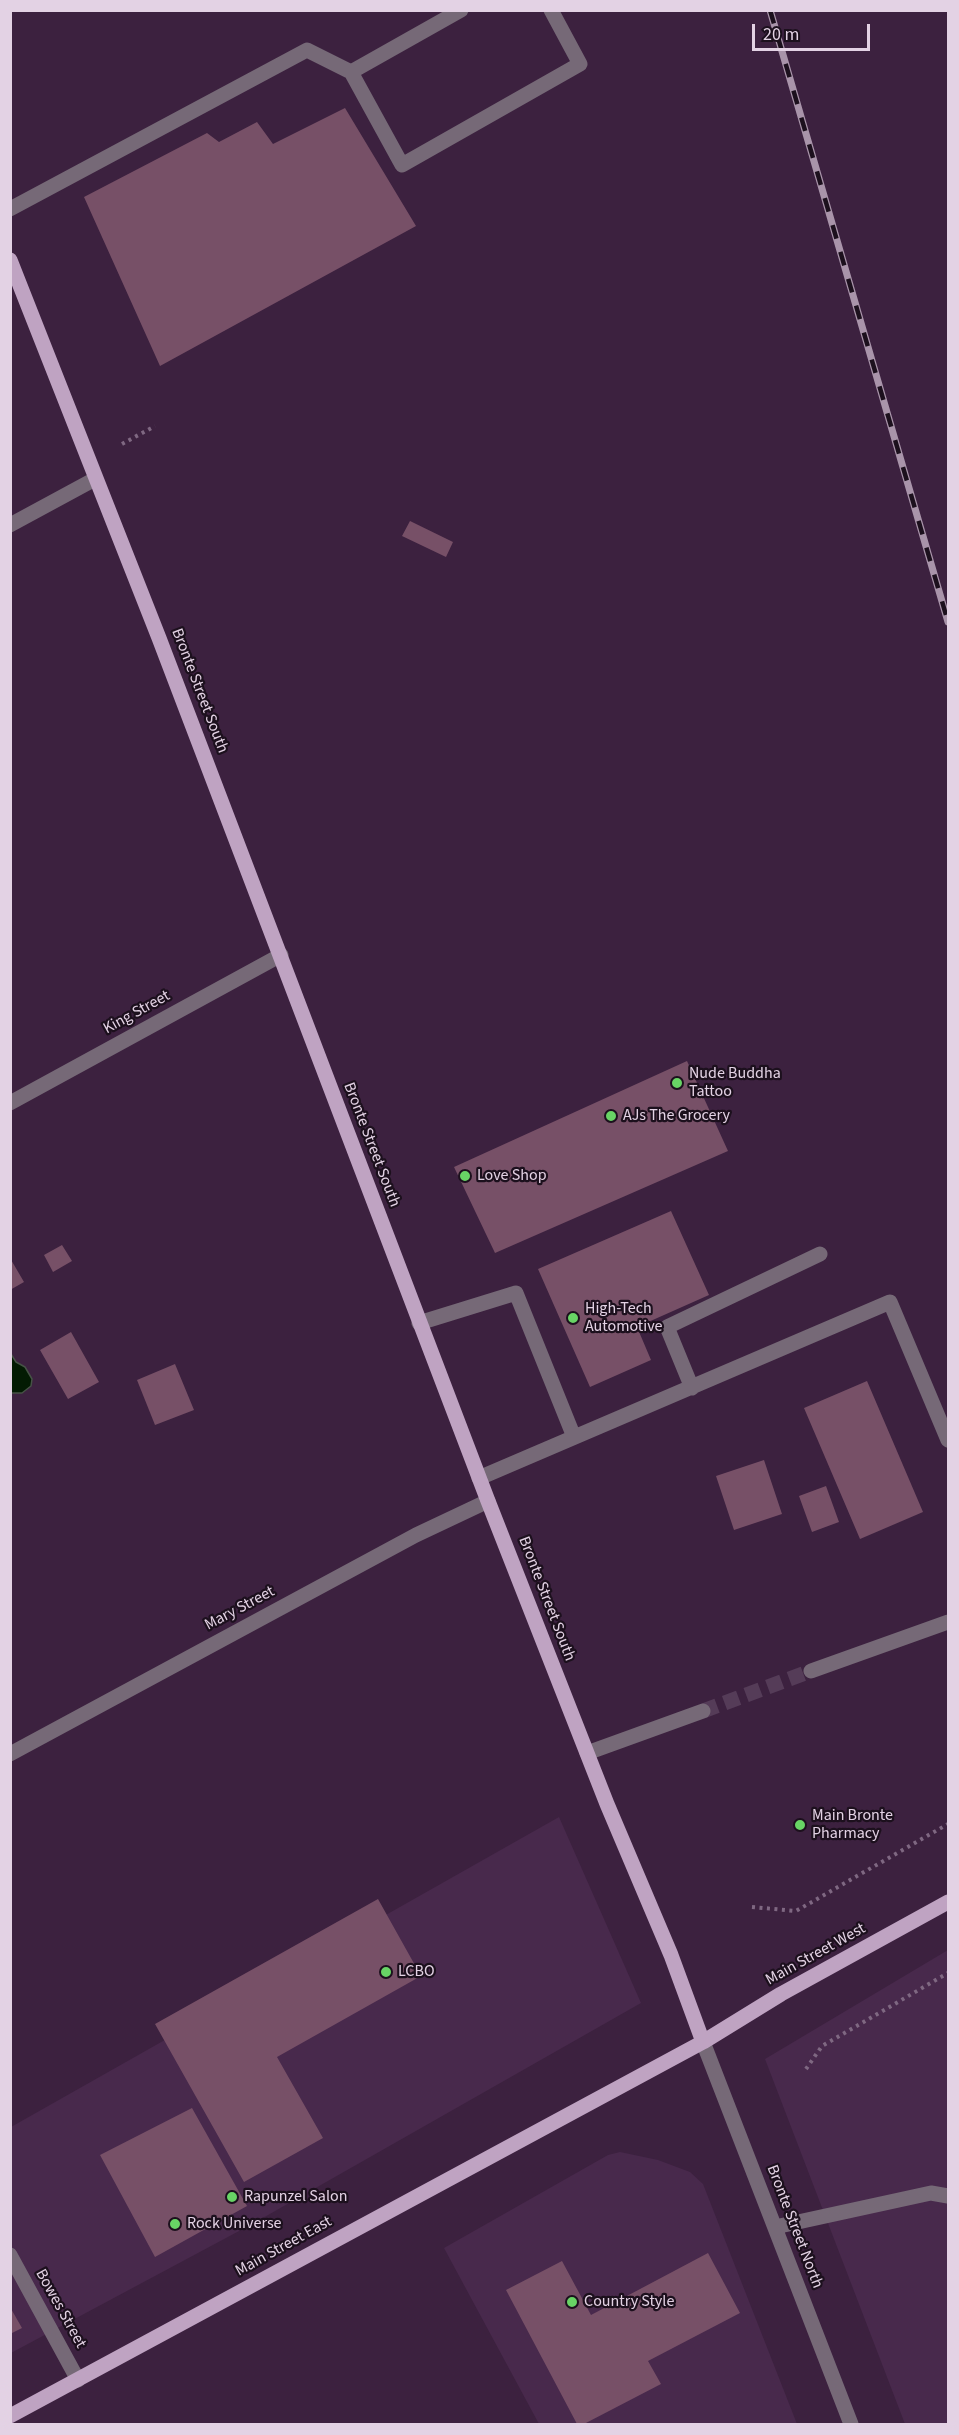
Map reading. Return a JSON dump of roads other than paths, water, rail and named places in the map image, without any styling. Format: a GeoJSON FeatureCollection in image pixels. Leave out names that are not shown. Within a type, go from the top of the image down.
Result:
{"type":"FeatureCollection","features":[{"type":"Feature","properties":{"kind":"main road","name":"Bronte Street South"},"geometry":{"type":"LineString","coordinates":[[10,260],[281,955],[479,1478],[587,1753],[671,1955],[703,2042]]}},
{"type":"Feature","properties":{"kind":"main road","name":"Main Street West"},"geometry":{"type":"LineString","coordinates":[[703,2042],[781,1994],[948,1902]]}},
{"type":"Feature","properties":{"kind":"main road","name":"Main Street East"},"geometry":{"type":"LineString","coordinates":[[10,2416],[703,2042]]}},
{"type":"Feature","properties":{"kind":"street"},"geometry":{"type":"LineString","coordinates":[[351,72],[461,10]]}},
{"type":"Feature","properties":{"kind":"street"},"geometry":{"type":"LineString","coordinates":[[10,210],[307,50],[351,72],[402,165],[580,64],[551,10]]}},
{"type":"Feature","properties":{"kind":"street"},"geometry":{"type":"LineString","coordinates":[[10,525],[95,479]]}},
{"type":"Feature","properties":{"kind":"street","name":"King Street"},"geometry":{"type":"LineString","coordinates":[[10,1103],[281,955]]}},
{"type":"Feature","properties":{"kind":"street"},"geometry":{"type":"LineString","coordinates":[[692,1388],[668,1327],[820,1254]]}},
{"type":"Feature","properties":{"kind":"street"},"geometry":{"type":"LineString","coordinates":[[419,1323],[516,1293],[574,1437]]}},
{"type":"Feature","properties":{"kind":"street"},"geometry":{"type":"LineString","coordinates":[[479,1478],[890,1302],[948,1440]]}},
{"type":"Feature","properties":{"kind":"street","name":"Mary Street"},"geometry":{"type":"LineString","coordinates":[[10,1754],[405,1540],[488,1501]]}},
{"type":"Feature","properties":{"kind":"street"},"geometry":{"type":"LineString","coordinates":[[811,1671],[948,1622]]}},
{"type":"Feature","properties":{"kind":"street"},"geometry":{"type":"LineString","coordinates":[[587,1753],[703,1711]]}},
{"type":"Feature","properties":{"kind":"street","name":"Bronte Street North"},"geometry":{"type":"LineString","coordinates":[[703,2042],[851,2424]]}},
{"type":"Feature","properties":{"kind":"street"},"geometry":{"type":"LineString","coordinates":[[775,2227],[931,2193],[948,2196]]}},
{"type":"Feature","properties":{"kind":"street","name":"Bowes Street"},"geometry":{"type":"LineString","coordinates":[[10,2255],[78,2380]]}},
{"type":"Feature","properties":{"kind":"tunnel"},"geometry":{"type":"LineString","coordinates":[[703,1711],[811,1671]]}},
{"type":"Feature","properties":{"kind":"railway"},"geometry":{"type":"LineString","coordinates":[[770,10],[948,622]]}},
{"type":"Feature","properties":{"kind":"place","name":"Nude Buddha Tattoo"},"geometry":{"type":"Point","coordinates":[677,1083]}},
{"type":"Feature","properties":{"kind":"place","name":"AJs The Grocery"},"geometry":{"type":"Point","coordinates":[611,1116]}},
{"type":"Feature","properties":{"kind":"place","name":"Love Shop"},"geometry":{"type":"Point","coordinates":[465,1176]}},
{"type":"Feature","properties":{"kind":"place","name":"High-Tech Automotive"},"geometry":{"type":"Point","coordinates":[573,1318]}},
{"type":"Feature","properties":{"kind":"place","name":"Main Bronte Pharmacy"},"geometry":{"type":"Point","coordinates":[800,1825]}},
{"type":"Feature","properties":{"kind":"place","name":"LCBO"},"geometry":{"type":"Point","coordinates":[386,1972]}},
{"type":"Feature","properties":{"kind":"place","name":"Rapunzel Salon"},"geometry":{"type":"Point","coordinates":[232,2197]}},
{"type":"Feature","properties":{"kind":"place","name":"Rock Universe"},"geometry":{"type":"Point","coordinates":[175,2224]}},
{"type":"Feature","properties":{"kind":"place","name":"Country Style"},"geometry":{"type":"Point","coordinates":[572,2302]}}]}
